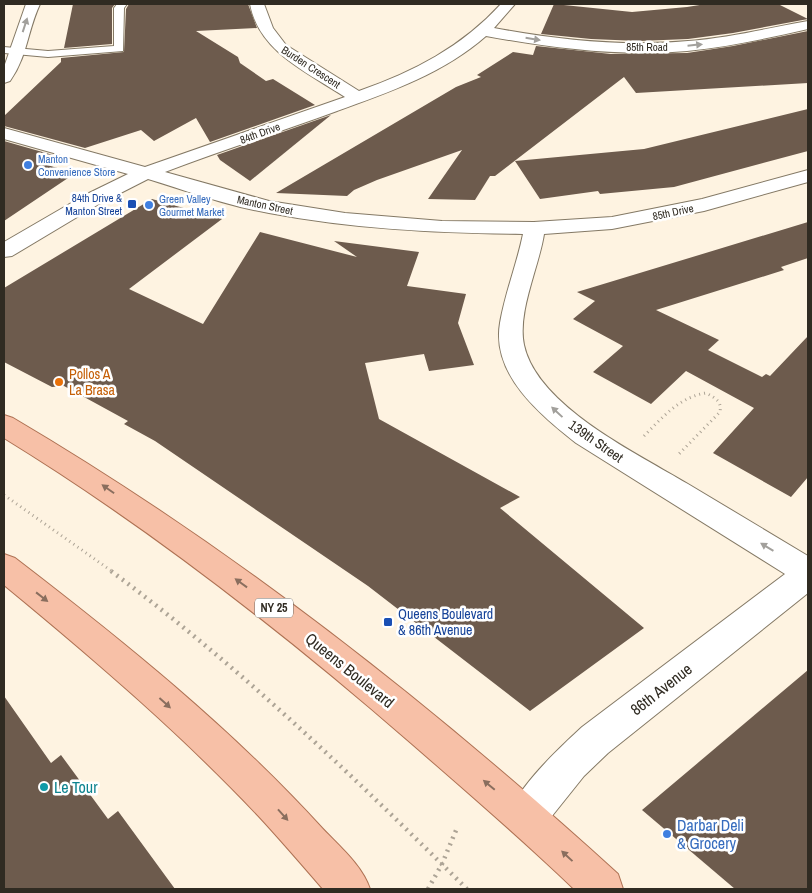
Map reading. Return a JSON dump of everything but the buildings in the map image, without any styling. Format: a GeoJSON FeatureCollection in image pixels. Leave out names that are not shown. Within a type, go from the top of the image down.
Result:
{"type":"FeatureCollection","features":[{"type":"Feature","properties":{"kind":"main road","name":"Queens Boulevard"},"geometry":{"type":"LineString","coordinates":[[4,425],[94,479],[257,594],[349,668],[526,817],[603,889]]}},
{"type":"Feature","properties":{"kind":"main road"},"geometry":{"type":"LineString","coordinates":[[4,567],[118,659],[193,728],[278,810],[350,889]]}},
{"type":"Feature","properties":{"kind":"street"},"geometry":{"type":"LineString","coordinates":[[4,78],[20,52],[22,34],[33,4]]}},
{"type":"Feature","properties":{"kind":"street","name":"Burden Crescent"},"geometry":{"type":"LineString","coordinates":[[257,4],[265,28],[281,48],[358,98]]}},
{"type":"Feature","properties":{"kind":"street","name":"84th Drive"},"geometry":{"type":"LineString","coordinates":[[4,251],[106,193],[148,172],[358,98],[426,68],[467,45],[485,30],[508,4]]}},
{"type":"Feature","properties":{"kind":"street","name":"85th Road"},"geometry":{"type":"LineString","coordinates":[[485,30],[550,42],[651,48],[733,40],[808,25]]}},
{"type":"Feature","properties":{"kind":"street","name":"Manton Street"},"geometry":{"type":"LineString","coordinates":[[4,133],[148,172],[240,201],[296,212],[402,224],[484,229],[534,228]]}},
{"type":"Feature","properties":{"kind":"street","name":"85th Drive"},"geometry":{"type":"LineString","coordinates":[[534,228],[642,218],[704,205],[808,176]]}},
{"type":"Feature","properties":{"kind":"street","name":"139th Street"},"geometry":{"type":"LineString","coordinates":[[534,228],[531,251],[511,328],[516,359],[530,384],[561,416],[586,436],[808,574]]}},
{"type":"Feature","properties":{"kind":"street","name":"86th Avenue"},"geometry":{"type":"LineString","coordinates":[[526,817],[571,763],[596,740],[808,574]]}},
{"type":"Feature","properties":{"kind":"lane"},"geometry":{"type":"LineString","coordinates":[[4,50],[48,54],[119,48],[119,8],[122,4]]}},
{"type":"Feature","properties":{"kind":"path"},"geometry":{"type":"LineString","coordinates":[[640,440],[670,412],[691,396],[706,392],[718,400],[721,405],[720,412],[675,459]]}},
{"type":"Feature","properties":{"kind":"path"},"geometry":{"type":"LineString","coordinates":[[4,495],[104,567],[254,688],[367,791],[467,889]]}},
{"type":"Feature","properties":{"kind":"path"},"geometry":{"type":"LineString","coordinates":[[428,889],[442,864],[457,828]]}},
{"type":"Feature","properties":{"kind":"place","name":"Manton Convenience Store"},"geometry":{"type":"Point","coordinates":[28,165]}},
{"type":"Feature","properties":{"kind":"place","name":"84th Drive & Manton Street"},"geometry":{"type":"Point","coordinates":[132,204]}},
{"type":"Feature","properties":{"kind":"place","name":"Green Valley Gourmet Market"},"geometry":{"type":"Point","coordinates":[149,205]}},
{"type":"Feature","properties":{"kind":"place","name":"Pollos A La Brasa"},"geometry":{"type":"Point","coordinates":[59,382]}},
{"type":"Feature","properties":{"kind":"place","name":"Queens Boulevard & 86th Avenue"},"geometry":{"type":"Point","coordinates":[388,622]}},
{"type":"Feature","properties":{"kind":"place","name":"Le Tour"},"geometry":{"type":"Point","coordinates":[44,787]}},
{"type":"Feature","properties":{"kind":"place","name":"Darbar Deli & Grocery"},"geometry":{"type":"Point","coordinates":[667,834]}}]}
